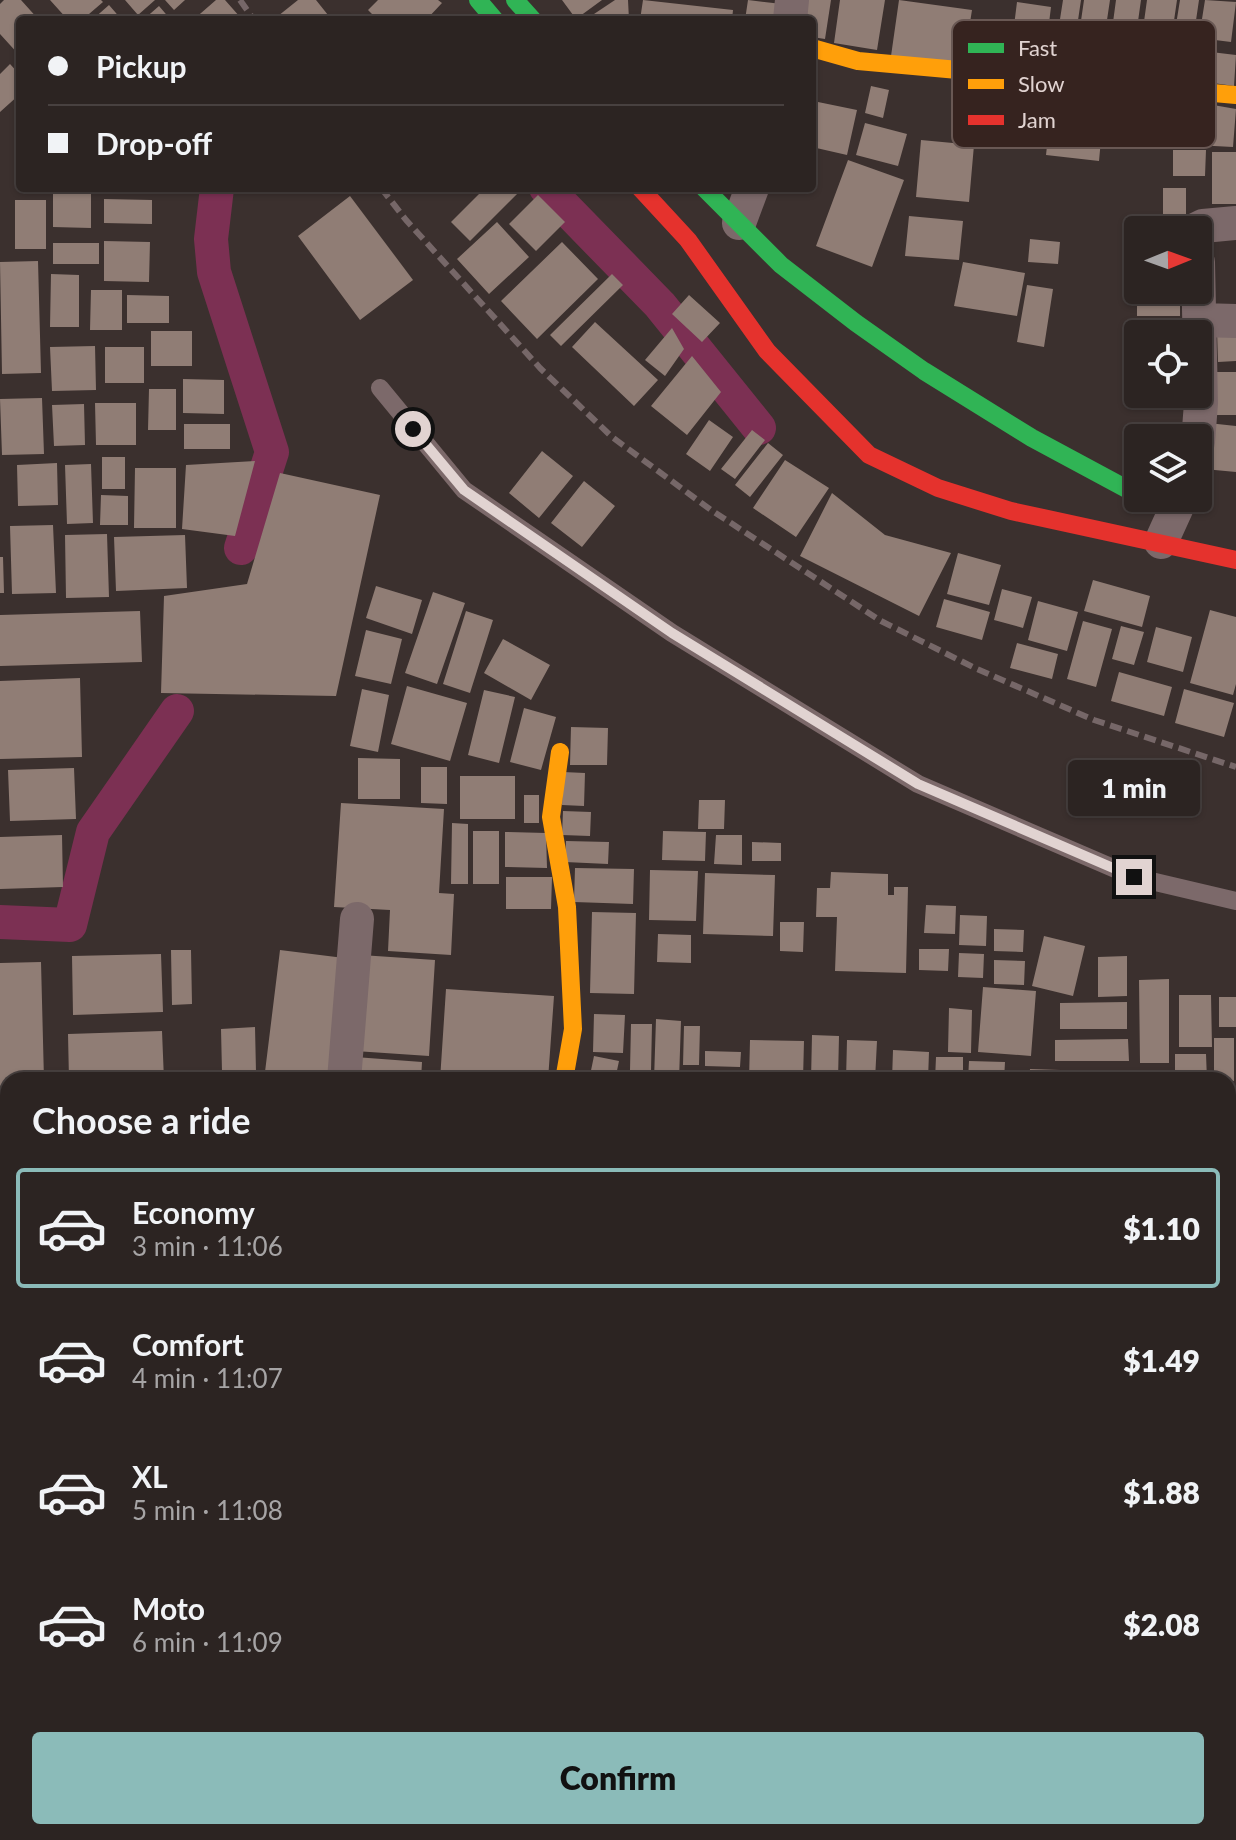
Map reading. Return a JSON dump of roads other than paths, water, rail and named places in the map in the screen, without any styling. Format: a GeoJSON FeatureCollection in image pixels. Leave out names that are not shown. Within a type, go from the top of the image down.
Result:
{"type":"FeatureCollection","features":[{"type":"Feature","properties":{"kind":"main road"},"geometry":{"type":"LineString","coordinates":[[478,0],[492,16]]}},
{"type":"Feature","properties":{"kind":"main road"},"geometry":{"type":"LineString","coordinates":[[515,0],[529,16]]}},
{"type":"Feature","properties":{"kind":"main road"},"geometry":{"type":"LineString","coordinates":[[816,49],[858,61],[952,69]]}},
{"type":"Feature","properties":{"kind":"main road"},"geometry":{"type":"LineString","coordinates":[[1216,93],[1236,95]]}},
{"type":"Feature","properties":{"kind":"main road"},"geometry":{"type":"LineString","coordinates":[[644,192],[688,240],[767,351],[869,455],[938,488],[1011,511],[1176,518],[1236,560]]}},
{"type":"Feature","properties":{"kind":"main road"},"geometry":{"type":"LineString","coordinates":[[708,192],[781,265],[856,323],[924,371],[1032,438],[1124,487]]}},
{"type":"Feature","properties":{"kind":"main road"},"geometry":{"type":"LineString","coordinates":[[560,752],[551,817],[567,907],[573,1029],[565,1072]]}},
{"type":"Feature","properties":{"kind":"street"},"geometry":{"type":"LineString","coordinates":[[739,223],[751,192]]}},
{"type":"Feature","properties":{"kind":"street"},"geometry":{"type":"LineString","coordinates":[[1212,225],[1236,223]]}},
{"type":"Feature","properties":{"kind":"street"},"geometry":{"type":"LineString","coordinates":[[1199,304],[1200,320]]}},
{"type":"Feature","properties":{"kind":"street"},"geometry":{"type":"LineString","coordinates":[[1212,320],[1236,321]]}},
{"type":"Feature","properties":{"kind":"street"},"geometry":{"type":"LineString","coordinates":[[345,1072],[357,919]]}},
{"type":"Feature","properties":{"kind":"lane"},"geometry":{"type":"LineString","coordinates":[[380,388],[464,490],[672,633],[918,784],[1134,877],[1236,901]]}},
{"type":"Feature","properties":{"kind":"waterway"},"geometry":{"type":"LineString","coordinates":[[217,192],[211,239],[214,272],[272,452],[241,548]]}},
{"type":"Feature","properties":{"kind":"waterway"},"geometry":{"type":"LineString","coordinates":[[550,192],[660,305],[759,428]]}},
{"type":"Feature","properties":{"kind":"waterway"},"geometry":{"type":"LineString","coordinates":[[0,922],[70,925],[93,832],[177,711]]}},
{"type":"Feature","properties":{"kind":"railway"},"geometry":{"type":"LineString","coordinates":[[240,0],[251,16]]}},
{"type":"Feature","properties":{"kind":"railway"},"geometry":{"type":"LineString","coordinates":[[384,192],[540,368],[612,437],[711,510],[881,621],[977,669],[1094,720],[1236,767]]}}]}
